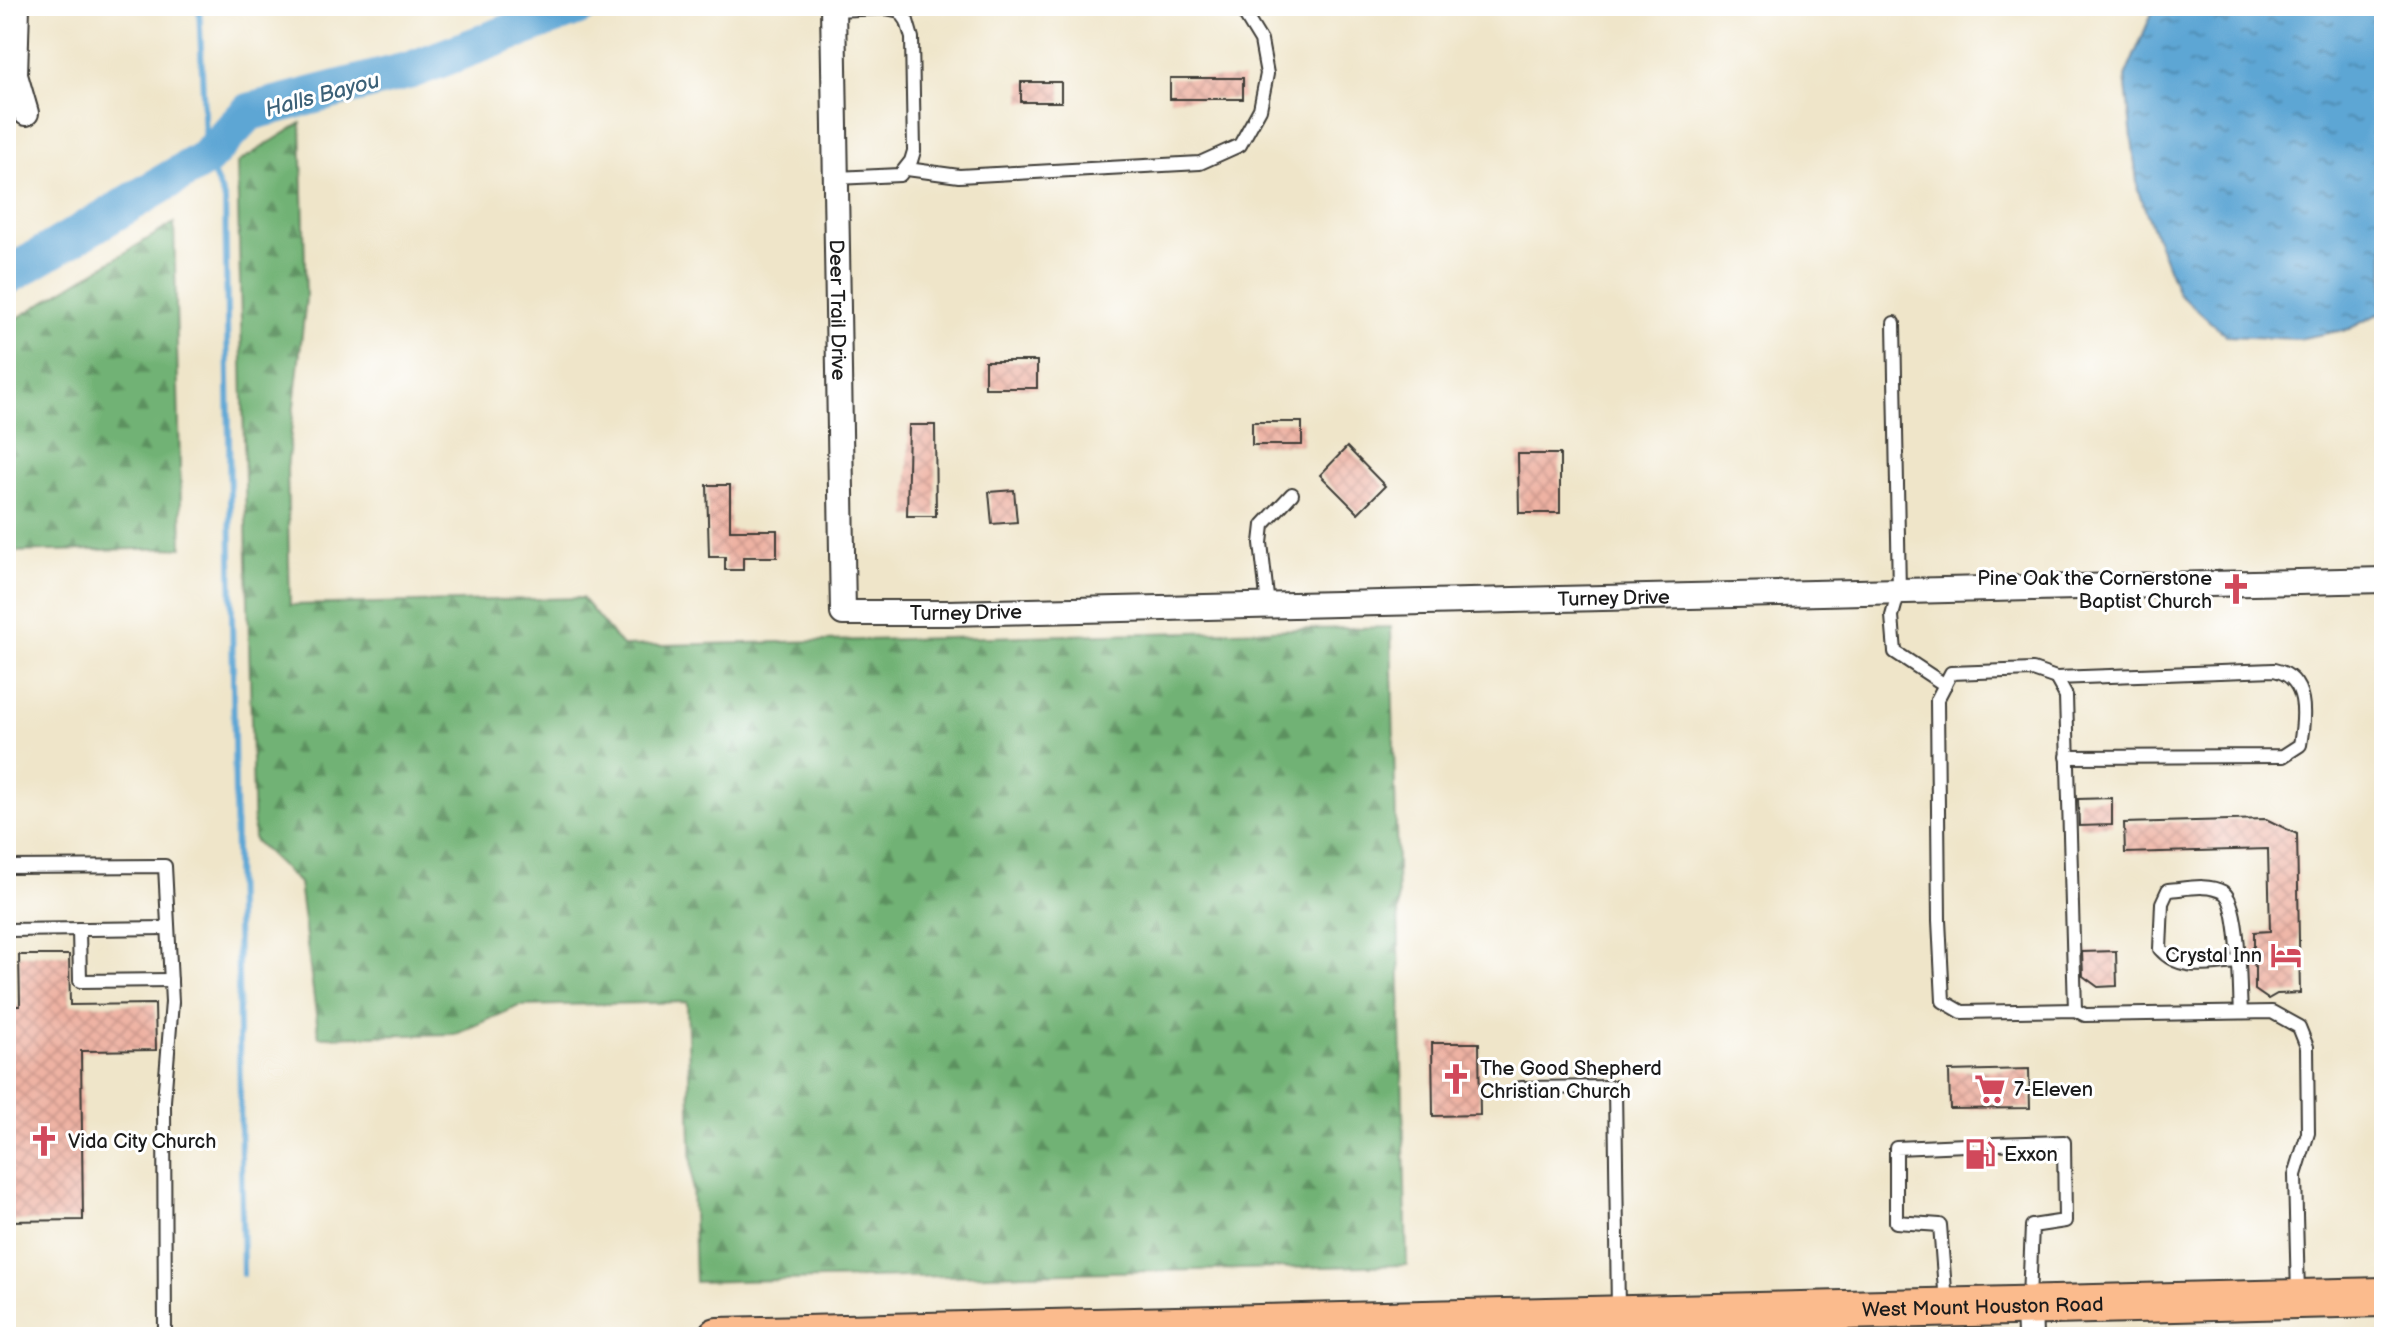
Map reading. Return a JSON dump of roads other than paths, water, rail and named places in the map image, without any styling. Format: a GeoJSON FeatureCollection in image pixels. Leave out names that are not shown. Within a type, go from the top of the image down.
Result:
{"type":"FeatureCollection","features":[{"type":"Feature","properties":{"kind":"main road","name":"West Mount Houston Road"},"geometry":{"type":"LineString","coordinates":[[717,1337],[1946,1306],[2029,1320],[2298,1298],[2384,1297]]}},
{"type":"Feature","properties":{"kind":"street"},"geometry":{"type":"LineString","coordinates":[[17,6],[15,75],[26,113]]}},
{"type":"Feature","properties":{"kind":"street","name":"Deer Trail Drive"},"geometry":{"type":"LineString","coordinates":[[833,8],[843,613]]}},
{"type":"Feature","properties":{"kind":"street","name":"Turney Drive"},"geometry":{"type":"LineString","coordinates":[[843,613],[2384,580]]}},
{"type":"Feature","properties":{"kind":"lane"},"geometry":{"type":"LineString","coordinates":[[833,8],[900,11],[942,6]]}},
{"type":"Feature","properties":{"kind":"lane"},"geometry":{"type":"LineString","coordinates":[[907,169],[959,176],[1200,163],[1240,145],[1260,109],[1267,74],[1261,41],[1242,10],[1235,6]]}},
{"type":"Feature","properties":{"kind":"lane"},"geometry":{"type":"LineString","coordinates":[[836,178],[900,175],[907,169],[914,151],[912,38],[900,11]]}},
{"type":"Feature","properties":{"kind":"lane"},"geometry":{"type":"LineString","coordinates":[[1894,323],[1899,591],[1892,616],[1895,652],[1945,685]]}},
{"type":"Feature","properties":{"kind":"lane"},"geometry":{"type":"LineString","coordinates":[[1268,606],[1261,543],[1263,525],[1292,494]]}},
{"type":"Feature","properties":{"kind":"lane"},"geometry":{"type":"LineString","coordinates":[[2067,757],[2283,756],[2300,745],[2303,697],[2296,683],[2285,672],[2274,670],[2056,678],[2033,670],[1951,673],[1937,700],[1943,1001],[1962,1012],[2075,1010],[2085,1015],[2272,1012],[2299,1027],[2307,1047],[2308,1133],[2295,1175],[2298,1298]]}},
{"type":"Feature","properties":{"kind":"lane"},"geometry":{"type":"LineString","coordinates":[[2056,678],[2066,696],[2075,1010]]}},
{"type":"Feature","properties":{"kind":"lane"},"geometry":{"type":"LineString","coordinates":[[6,867],[165,866],[172,1002],[164,1101],[165,1337]]}},
{"type":"Feature","properties":{"kind":"lane"},"geometry":{"type":"LineString","coordinates":[[2238,962],[2183,965],[2169,960],[2160,949],[2162,903],[2168,890],[2210,887],[2226,894],[2234,910],[2238,962],[2241,1012]]}},
{"type":"Feature","properties":{"kind":"lane"},"geometry":{"type":"LineString","coordinates":[[6,930],[168,928]]}},
{"type":"Feature","properties":{"kind":"lane"},"geometry":{"type":"LineString","coordinates":[[79,929],[80,981],[171,980]]}},
{"type":"Feature","properties":{"kind":"lane"},"geometry":{"type":"LineString","coordinates":[[1521,1088],[1615,1087],[1619,1314]]}},
{"type":"Feature","properties":{"kind":"lane"},"geometry":{"type":"LineString","coordinates":[[1994,1144],[2064,1142],[2065,1221],[2032,1226],[2029,1320]]}},
{"type":"Feature","properties":{"kind":"lane"},"geometry":{"type":"LineString","coordinates":[[1946,1306],[1940,1225],[1896,1222],[1896,1148],[1966,1145]]}},
{"type":"Feature","properties":{"kind":"water"},"geometry":{"type":"Polygon","coordinates":[[[2155,6],[2384,6],[2384,311],[2349,329],[2298,339],[2226,336],[2178,293],[2138,191],[2125,77],[2155,6]]]}},
{"type":"Feature","properties":{"kind":"waterway"},"geometry":{"type":"LineString","coordinates":[[199,6],[206,158],[225,200],[243,1274]]}},
{"type":"Feature","properties":{"kind":"waterway","name":"Halls Bayou"},"geometry":{"type":"LineString","coordinates":[[6,277],[206,158],[249,112],[411,70],[581,6]]}},
{"type":"Feature","properties":{"kind":"place","name":"Pine Oak the Cornerstone Baptist Church"},"geometry":{"type":"Point","coordinates":[2236,589]}},
{"type":"Feature","properties":{"kind":"place","name":"Crystal Inn"},"geometry":{"type":"Point","coordinates":[2286,955]}},
{"type":"Feature","properties":{"kind":"place","name":"The Good Shepherd Christian Church"},"geometry":{"type":"Point","coordinates":[1456,1079]}},
{"type":"Feature","properties":{"kind":"place","name":"7-Eleven"},"geometry":{"type":"Point","coordinates":[1990,1089]}},
{"type":"Feature","properties":{"kind":"place","name":"Vida City Church"},"geometry":{"type":"Point","coordinates":[44,1141]}},
{"type":"Feature","properties":{"kind":"place","name":"Exxon"},"geometry":{"type":"Point","coordinates":[1980,1154]}}]}
